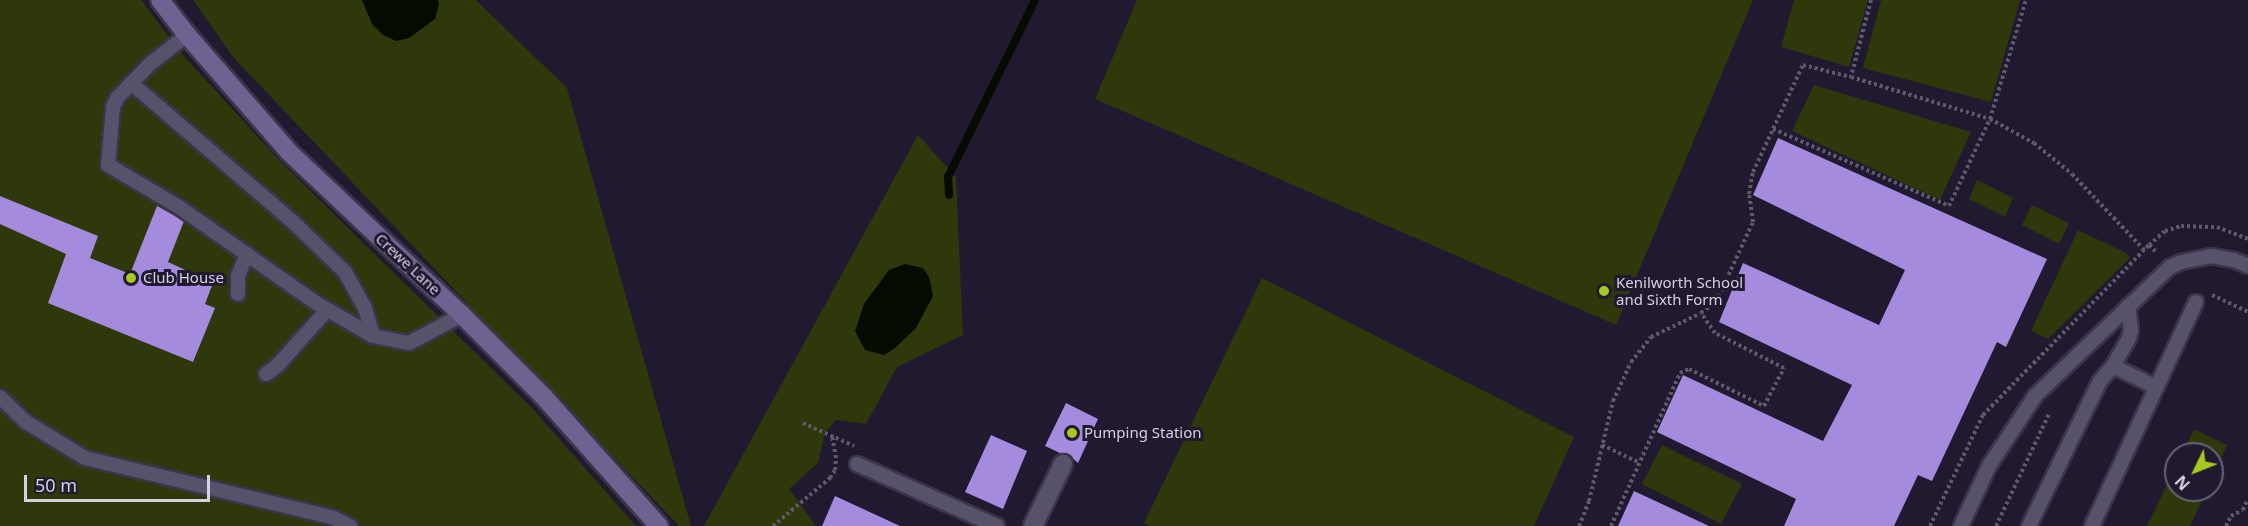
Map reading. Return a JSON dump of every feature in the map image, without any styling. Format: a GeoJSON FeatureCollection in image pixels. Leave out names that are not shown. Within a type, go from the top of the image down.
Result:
{"type":"FeatureCollection","features":[{"type":"Feature","properties":{"kind":"street","name":"Crewe Lane"},"geometry":{"type":"LineString","coordinates":[[160,0],[187,35],[289,152],[462,315],[544,396],[658,526]]}},
{"type":"Feature","properties":{"kind":"street"},"geometry":{"type":"LineString","coordinates":[[1033,526],[1063,464]]}},
{"type":"Feature","properties":{"kind":"lane"},"geometry":{"type":"LineString","coordinates":[[187,35],[150,64],[117,98],[113,107],[108,165],[179,207],[327,310],[373,336],[409,344],[462,315]]}},
{"type":"Feature","properties":{"kind":"lane"},"geometry":{"type":"LineString","coordinates":[[131,83],[293,222],[345,272],[365,308],[373,336]]}},
{"type":"Feature","properties":{"kind":"lane"},"geometry":{"type":"LineString","coordinates":[[238,294],[238,276],[247,254]]}},
{"type":"Feature","properties":{"kind":"lane"},"geometry":{"type":"LineString","coordinates":[[1961,526],[1989,466],[2035,396],[2170,267],[2181,262],[2211,256],[2234,260],[2248,266]]}},
{"type":"Feature","properties":{"kind":"lane"},"geometry":{"type":"LineString","coordinates":[[2092,526],[2196,302]]}},
{"type":"Feature","properties":{"kind":"lane"},"geometry":{"type":"LineString","coordinates":[[2029,526],[2100,381],[2113,366],[2131,330],[2128,306]]}},
{"type":"Feature","properties":{"kind":"lane"},"geometry":{"type":"LineString","coordinates":[[266,374],[278,366],[327,310]]}},
{"type":"Feature","properties":{"kind":"lane"},"geometry":{"type":"LineString","coordinates":[[2113,366],[2156,387]]}},
{"type":"Feature","properties":{"kind":"lane"},"geometry":{"type":"LineString","coordinates":[[0,397],[26,422],[85,458],[334,518],[350,526]]}},
{"type":"Feature","properties":{"kind":"lane"},"geometry":{"type":"LineString","coordinates":[[857,464],[997,526]]}},
{"type":"Feature","properties":{"kind":"path"},"geometry":{"type":"LineString","coordinates":[[1851,77],[1871,0]]}},
{"type":"Feature","properties":{"kind":"path"},"geometry":{"type":"LineString","coordinates":[[1946,213],[1989,119],[2026,0]]}},
{"type":"Feature","properties":{"kind":"path"},"geometry":{"type":"LineString","coordinates":[[1579,526],[1589,501],[1613,401],[1631,362],[1651,337],[1701,313],[1716,302],[1753,222],[1749,194],[1753,172],[1803,65],[1851,77],[1989,119],[2055,158],[2144,250]]}},
{"type":"Feature","properties":{"kind":"path"},"geometry":{"type":"LineString","coordinates":[[1773,129],[1949,206]]}},
{"type":"Feature","properties":{"kind":"path"},"geometry":{"type":"LineString","coordinates":[[2149,245],[2165,231],[2181,226],[2217,228],[2248,238]]}},
{"type":"Feature","properties":{"kind":"path"},"geometry":{"type":"LineString","coordinates":[[1611,526],[1680,373],[1689,369],[1764,406],[1784,368],[1715,333],[1701,313]]}},
{"type":"Feature","properties":{"kind":"path"},"geometry":{"type":"LineString","coordinates":[[1996,526],[2050,411],[2035,396]]}},
{"type":"Feature","properties":{"kind":"path"},"geometry":{"type":"LineString","coordinates":[[773,526],[830,478],[835,470],[836,458],[832,436]]}},
{"type":"Feature","properties":{"kind":"path"},"geometry":{"type":"LineString","coordinates":[[1602,445],[1640,463]]}},
{"type":"Feature","properties":{"kind":"path"},"geometry":{"type":"LineString","coordinates":[[2226,526],[2231,516],[2243,510],[2248,499]]}},
{"type":"Feature","properties":{"kind":"green space"},"geometry":{"type":"Polygon","coordinates":[[[0,0],[141,0],[183,55],[281,162],[533,409],[636,526],[0,526],[0,0]]]}},
{"type":"Feature","properties":{"kind":"green space"},"geometry":{"type":"Polygon","coordinates":[[[193,0],[476,0],[567,88],[691,526],[679,526],[233,57],[193,0]]]}},
{"type":"Feature","properties":{"kind":"green space"},"geometry":{"type":"Polygon","coordinates":[[[1137,0],[1753,0],[1616,325],[1095,99],[1137,0]]]}},
{"type":"Feature","properties":{"kind":"green space"},"geometry":{"type":"Polygon","coordinates":[[[1794,0],[1868,0],[1849,67],[1781,47],[1794,0]]]}},
{"type":"Feature","properties":{"kind":"green space"},"geometry":{"type":"Polygon","coordinates":[[[1881,0],[2020,0],[1991,102],[1863,68],[1881,0]]]}},
{"type":"Feature","properties":{"kind":"green space"},"geometry":{"type":"Polygon","coordinates":[[[1814,85],[1971,132],[1940,200],[1792,131],[1814,85]]]}},
{"type":"Feature","properties":{"kind":"green space"},"geometry":{"type":"Polygon","coordinates":[[[918,135],[956,177],[963,335],[897,367],[866,424],[836,420],[825,433],[818,463],[789,489],[816,526],[704,526],[918,135]]]}},
{"type":"Feature","properties":{"kind":"green space"},"geometry":{"type":"Polygon","coordinates":[[[1977,180],[2013,198],[2005,217],[1969,199],[1977,180]]]}},
{"type":"Feature","properties":{"kind":"green space"},"geometry":{"type":"Polygon","coordinates":[[[2032,205],[2069,223],[2059,244],[2022,225],[2032,205]]]}},
{"type":"Feature","properties":{"kind":"green space"},"geometry":{"type":"Polygon","coordinates":[[[2078,230],[2126,253],[2130,258],[2048,339],[2031,331],[2078,230]]]}},
{"type":"Feature","properties":{"kind":"green space"},"geometry":{"type":"Polygon","coordinates":[[[1262,278],[1574,437],[1534,526],[1149,526],[1144,523],[1262,278]]]}},
{"type":"Feature","properties":{"kind":"green space"},"geometry":{"type":"Polygon","coordinates":[[[2194,429],[2221,442],[2188,442],[2194,429]]]}},
{"type":"Feature","properties":{"kind":"green space"},"geometry":{"type":"Polygon","coordinates":[[[1662,445],[1742,484],[1721,524],[1642,484],[1662,445]]]}},
{"type":"Feature","properties":{"kind":"green space"},"geometry":{"type":"Polygon","coordinates":[[[2164,491],[2164,502],[2201,502],[2190,526],[2147,526],[2164,491]]]}},
{"type":"Feature","properties":{"kind":"shaded area"},"geometry":{"type":"Polygon","coordinates":[[[362,0],[438,0],[439,4],[435,19],[409,38],[396,41],[383,35],[372,24],[362,0]]]}},
{"type":"Feature","properties":{"kind":"shaded area"},"geometry":{"type":"Polygon","coordinates":[[[905,264],[923,268],[929,277],[933,296],[916,328],[895,348],[884,355],[865,350],[855,331],[864,304],[889,270],[905,264]]]}},
{"type":"Feature","properties":{"kind":"building","name":"Kenilworth School and Sixth Form"},"geometry":{"type":"Polygon","coordinates":[[[1778,138],[2047,259],[2006,347],[1997,342],[1932,481],[1918,475],[1894,526],[1784,526],[1796,499],[1657,432],[1683,375],[1823,441],[1852,385],[1719,322],[1743,263],[1879,325],[1905,270],[1753,195],[1778,138]]]}},
{"type":"Feature","properties":{"kind":"building","name":"Club House"},"geometry":{"type":"Polygon","coordinates":[[[0,196],[98,236],[90,258],[130,274],[157,206],[184,221],[168,262],[213,283],[205,304],[215,308],[193,362],[48,303],[66,254],[0,224],[0,196]]]}},
{"type":"Feature","properties":{"kind":"building","name":"Pumping Station"},"geometry":{"type":"Polygon","coordinates":[[[1066,403],[1098,419],[1078,463],[1068,454],[1045,446],[1066,403]]]}},
{"type":"Feature","properties":{"kind":"building"},"geometry":{"type":"Polygon","coordinates":[[[991,435],[1027,451],[1003,509],[965,492],[991,435]]]}},
{"type":"Feature","properties":{"kind":"building"},"geometry":{"type":"Polygon","coordinates":[[[1634,491],[1709,526],[1618,526],[1634,491]]]}},
{"type":"Feature","properties":{"kind":"building"},"geometry":{"type":"Polygon","coordinates":[[[835,496],[900,526],[822,526],[835,496]]]}},
{"type":"Feature","properties":{"kind":"waterway"},"geometry":{"type":"LineString","coordinates":[[949,195],[948,177],[1035,0]]}},
{"type":"Feature","properties":{"kind":"place","name":"Club House"},"geometry":{"type":"Point","coordinates":[131,278]}},
{"type":"Feature","properties":{"kind":"place","name":"Kenilworth School and Sixth Form"},"geometry":{"type":"Point","coordinates":[1604,291]}},
{"type":"Feature","properties":{"kind":"place","name":"Pumping Station"},"geometry":{"type":"Point","coordinates":[1072,433]}}]}
